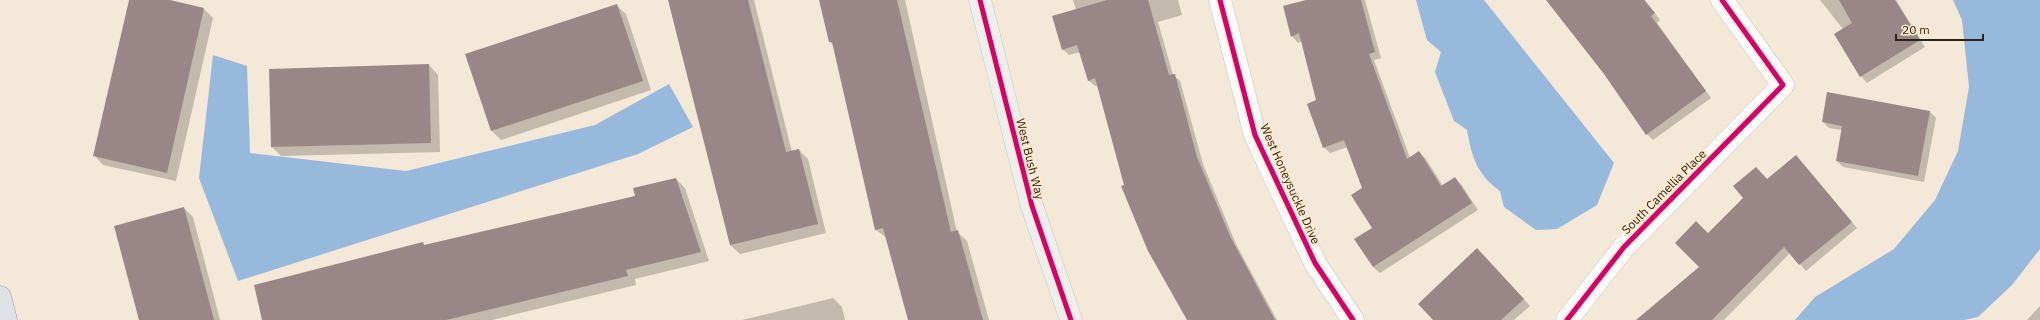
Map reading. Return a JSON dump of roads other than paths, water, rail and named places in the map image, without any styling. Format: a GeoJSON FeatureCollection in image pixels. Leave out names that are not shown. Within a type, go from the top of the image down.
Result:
{"type":"FeatureCollection","features":[{"type":"Feature","properties":{"kind":"main road"},"geometry":{"type":"LineString","coordinates":[[0,297],[6,320]]}},
{"type":"Feature","properties":{"kind":"street","name":"West Bush Way"},"geometry":{"type":"LineString","coordinates":[[980,0],[1032,206],[1071,320]]}},
{"type":"Feature","properties":{"kind":"street","name":"West Honeysuckle Drive"},"geometry":{"type":"LineString","coordinates":[[1220,0],[1255,135],[1315,263],[1353,320]]}},
{"type":"Feature","properties":{"kind":"street","name":"South Camellia Place"},"geometry":{"type":"LineString","coordinates":[[1567,320],[1624,247],[1783,85],[1722,0]]}},
{"type":"Feature","properties":{"kind":"water"},"geometry":{"type":"Polygon","coordinates":[[[1416,0],[1484,0],[1614,163],[1597,205],[1557,229],[1536,230],[1504,207],[1500,191],[1492,185],[1477,165],[1471,149],[1467,130],[1454,121],[1435,72],[1441,52],[1427,40],[1416,0]]]}},
{"type":"Feature","properties":{"kind":"water"},"geometry":{"type":"Polygon","coordinates":[[[1953,0],[2040,0],[2040,249],[2012,285],[1978,317],[1964,320],[1795,320],[1815,297],[1894,249],[1935,200],[1958,151],[1969,87],[1962,20],[1953,0]]]}},
{"type":"Feature","properties":{"kind":"water"},"geometry":{"type":"Polygon","coordinates":[[[213,55],[247,66],[250,153],[406,171],[595,125],[669,84],[693,127],[638,154],[238,281],[199,178],[213,55]]]}}]}
